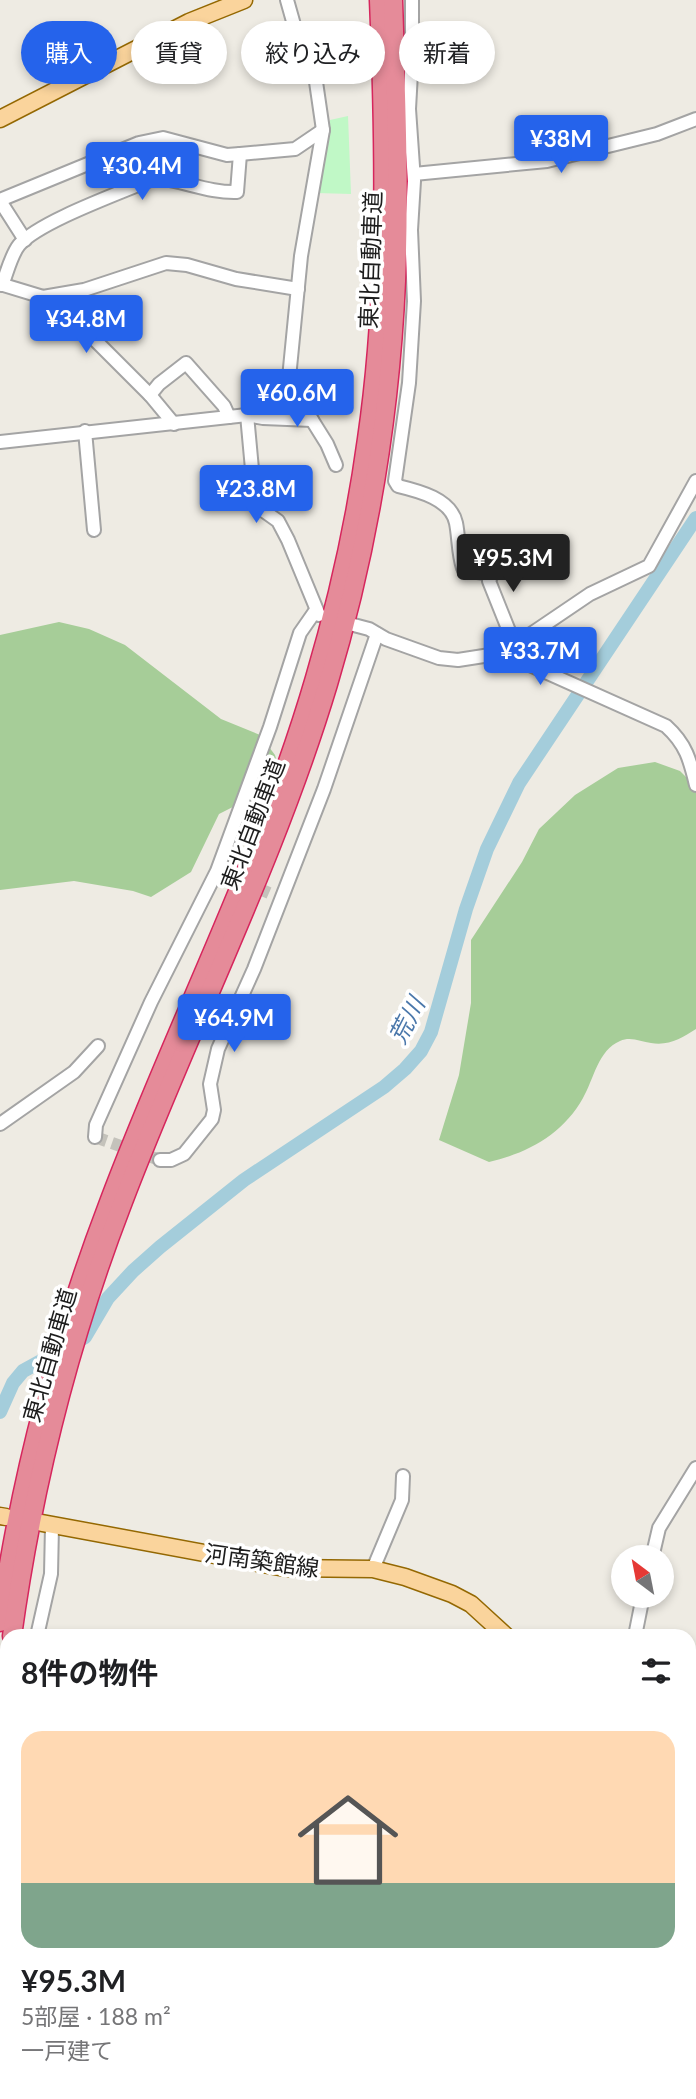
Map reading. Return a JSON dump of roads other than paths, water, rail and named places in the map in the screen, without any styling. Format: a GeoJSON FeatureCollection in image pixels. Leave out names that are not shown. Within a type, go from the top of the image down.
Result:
{"type":"FeatureCollection","features":[{"type":"Feature","properties":{"kind":"highway","name":"東北自動車道"},"geometry":{"type":"LineString","coordinates":[[13,1629],[66,1325],[113,1191],[265,826],[315,680],[336,603],[367,439],[376,363],[383,217],[379,0]]}},
{"type":"Feature","properties":{"kind":"highway","name":"東北自動車道"},"geometry":{"type":"LineString","coordinates":[[0,1622],[22,1501],[57,1382],[121,1207],[278,830],[328,684],[349,604],[366,525],[390,363],[397,216],[393,0]]}},
{"type":"Feature","properties":{"kind":"main road"},"geometry":{"type":"LineString","coordinates":[[0,119],[189,22],[244,0]]}},
{"type":"Feature","properties":{"kind":"main road","name":"河南築館線"},"geometry":{"type":"LineString","coordinates":[[47,1524],[285,1568],[373,1569],[452,1594],[471,1604],[498,1629]]}},
{"type":"Feature","properties":{"kind":"street"},"geometry":{"type":"LineString","coordinates":[[287,0],[298,39],[315,75],[323,130],[301,256],[289,378],[336,465]]}},
{"type":"Feature","properties":{"kind":"street"},"geometry":{"type":"LineString","coordinates":[[412,0],[409,109],[414,174],[411,230],[414,301],[402,445],[395,481],[398,486],[432,497],[451,511],[456,521],[463,568],[492,574],[508,565],[511,552]]}},
{"type":"Feature","properties":{"kind":"street"},"geometry":{"type":"LineString","coordinates":[[414,174],[547,161],[657,134],[696,119]]}},
{"type":"Feature","properties":{"kind":"street"},"geometry":{"type":"LineString","coordinates":[[24,240],[0,201],[139,143],[163,138],[227,155],[240,155],[295,149],[323,130]]}},
{"type":"Feature","properties":{"kind":"street"},"geometry":{"type":"LineString","coordinates":[[174,424],[150,395],[86,331],[43,298],[1,285],[17,248],[24,240],[57,220],[155,178],[220,192],[237,191],[240,155]]}},
{"type":"Feature","properties":{"kind":"street"},"geometry":{"type":"LineString","coordinates":[[43,298],[84,290],[166,263],[187,265],[236,279],[298,289]]}},
{"type":"Feature","properties":{"kind":"street"},"geometry":{"type":"LineString","coordinates":[[150,395],[159,384],[186,363],[225,406],[229,417]]}},
{"type":"Feature","properties":{"kind":"street"},"geometry":{"type":"LineString","coordinates":[[247,415],[289,378]]}},
{"type":"Feature","properties":{"kind":"street"},"geometry":{"type":"LineString","coordinates":[[95,1137],[96,1125],[151,1002],[221,872],[300,633],[318,613],[278,521],[264,511],[258,499],[253,480],[247,415]]}},
{"type":"Feature","properties":{"kind":"street"},"geometry":{"type":"LineString","coordinates":[[0,442],[247,415],[312,420]]}},
{"type":"Feature","properties":{"kind":"street"},"geometry":{"type":"LineString","coordinates":[[85,431],[94,530]]}},
{"type":"Feature","properties":{"kind":"street"},"geometry":{"type":"LineString","coordinates":[[350,624],[439,658],[454,659],[508,651],[590,594],[649,566],[696,481]]}},
{"type":"Feature","properties":{"kind":"street"},"geometry":{"type":"LineString","coordinates":[[492,574],[489,582],[508,651],[520,662],[574,683],[666,726],[680,738],[696,785]]}},
{"type":"Feature","properties":{"kind":"street"},"geometry":{"type":"LineString","coordinates":[[160,1160],[170,1160],[184,1154],[212,1119],[214,1110],[209,1084],[218,1049],[254,970],[324,789],[377,634]]}},
{"type":"Feature","properties":{"kind":"street"},"geometry":{"type":"LineString","coordinates":[[269,893],[281,900]]}},
{"type":"Feature","properties":{"kind":"street"},"geometry":{"type":"LineString","coordinates":[[0,1124],[74,1072],[98,1046]]}},
{"type":"Feature","properties":{"kind":"street"},"geometry":{"type":"LineString","coordinates":[[655,1545],[659,1528],[696,1468]]}},
{"type":"Feature","properties":{"kind":"street"},"geometry":{"type":"LineString","coordinates":[[373,1569],[402,1500],[403,1476]]}},
{"type":"Feature","properties":{"kind":"street"},"geometry":{"type":"LineString","coordinates":[[39,1629],[51,1574],[47,1524]]}},
{"type":"Feature","properties":{"kind":"street"},"geometry":{"type":"LineString","coordinates":[[636,1629],[641,1608]]}},
{"type":"Feature","properties":{"kind":"waterway","name":"荒川"},"geometry":{"type":"LineString","coordinates":[[0,1412],[13,1383],[23,1371],[85,1337],[108,1298],[160,1247],[244,1180],[384,1087],[421,1051],[431,1032],[466,909],[487,849],[519,783],[696,518]]}},
{"type":"Feature","properties":{"kind":"tunnel"},"geometry":{"type":"LineString","coordinates":[[226,874],[269,893]]}},
{"type":"Feature","properties":{"kind":"tunnel"},"geometry":{"type":"LineString","coordinates":[[95,1137],[160,1160]]}}]}
